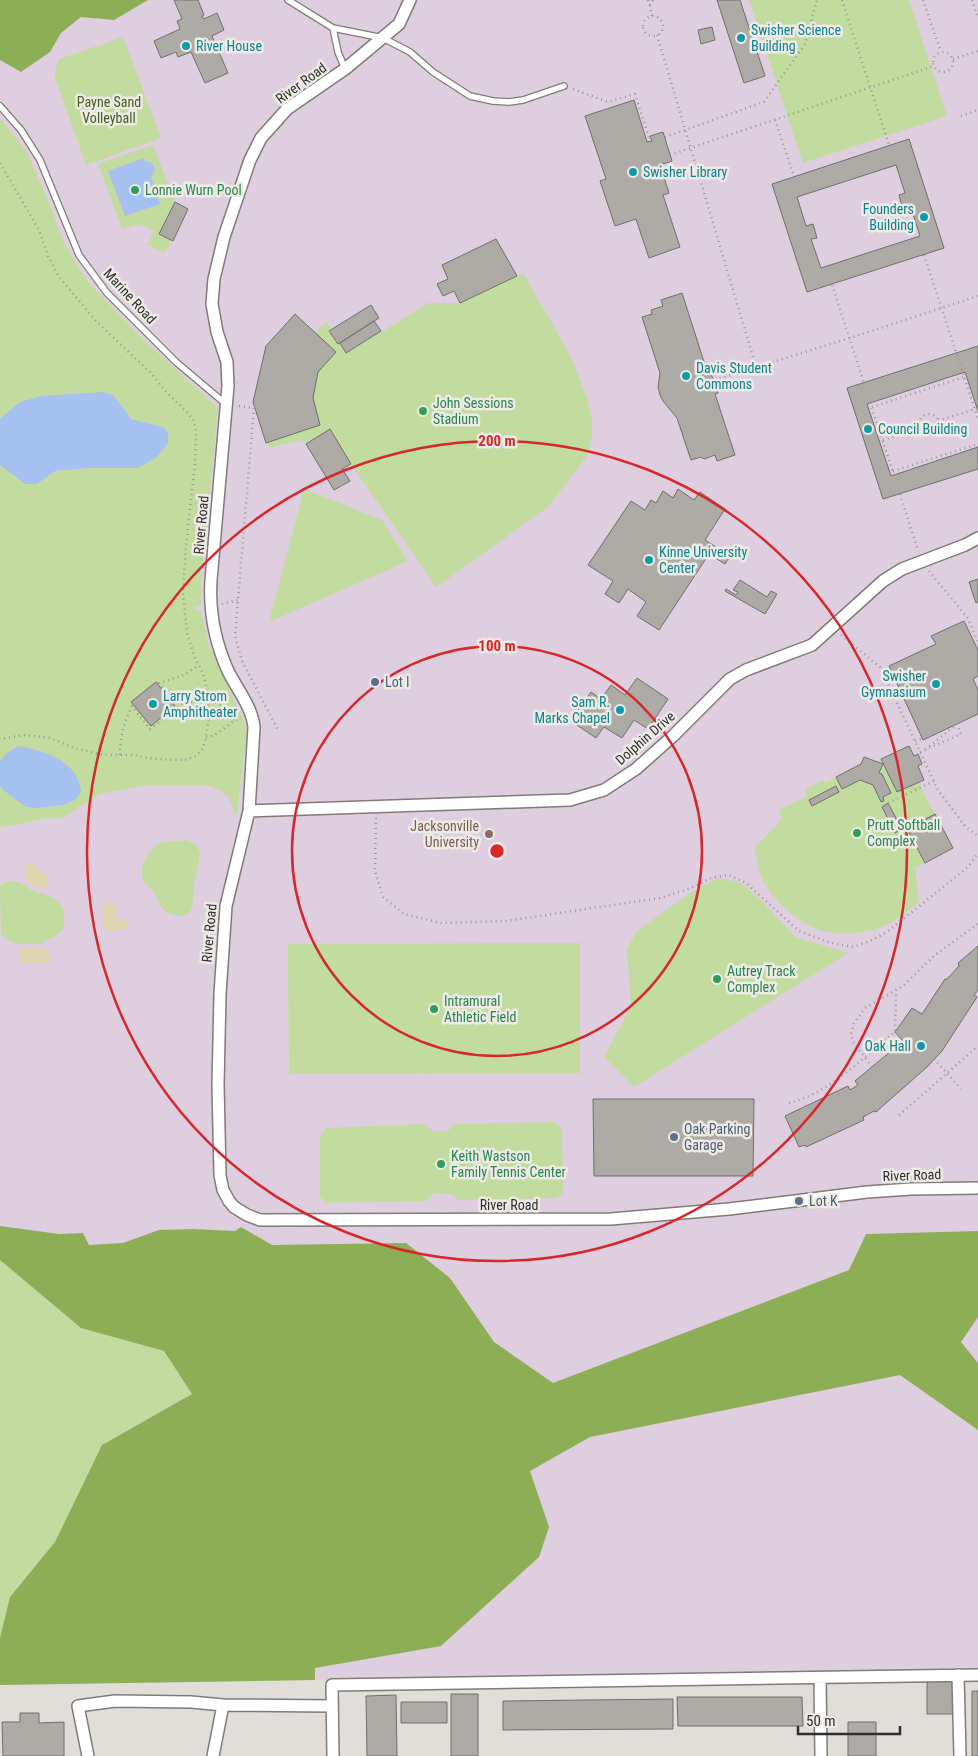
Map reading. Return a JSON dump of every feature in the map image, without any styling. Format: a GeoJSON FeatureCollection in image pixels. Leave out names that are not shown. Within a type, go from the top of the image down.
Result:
{"type":"FeatureCollection","features":[{"type":"Feature","properties":{"kind":"street","name":"River Road"},"geometry":{"type":"LineString","coordinates":[[410,0],[399,24],[345,69],[287,110],[261,138],[250,160],[224,237],[214,279],[212,304],[217,332],[227,362],[228,386],[210,580],[210,607],[213,623],[228,669],[253,718],[254,741],[249,811],[226,906],[220,994],[218,1085],[221,1182],[223,1190],[229,1201],[247,1215],[260,1220],[611,1219],[729,1209],[874,1192],[911,1189],[978,1188]]}},
{"type":"Feature","properties":{"kind":"street","name":"Dolphin Drive"},"geometry":{"type":"LineString","coordinates":[[249,811],[570,800],[604,790],[636,769],[673,736],[730,679],[746,670],[812,645],[883,581],[902,569],[965,545],[978,538]]}},
{"type":"Feature","properties":{"kind":"street"},"geometry":{"type":"LineString","coordinates":[[958,1675],[960,1756]]}},
{"type":"Feature","properties":{"kind":"street"},"geometry":{"type":"LineString","coordinates":[[333,1756],[332,1685],[978,1675]]}},
{"type":"Feature","properties":{"kind":"street"},"geometry":{"type":"LineString","coordinates":[[820,1678],[821,1756]]}},
{"type":"Feature","properties":{"kind":"street"},"geometry":{"type":"LineString","coordinates":[[88,1756],[78,1706],[115,1701],[191,1702],[223,1705],[332,1706]]}},
{"type":"Feature","properties":{"kind":"street"},"geometry":{"type":"LineString","coordinates":[[213,1756],[223,1705]]}},
{"type":"Feature","properties":{"kind":"lane"},"geometry":{"type":"LineString","coordinates":[[288,0],[333,28],[383,38],[410,52],[433,72],[470,96],[509,102],[523,100],[564,86]]}},
{"type":"Feature","properties":{"kind":"lane"},"geometry":{"type":"LineString","coordinates":[[333,28],[338,52],[345,69]]}},
{"type":"Feature","properties":{"kind":"lane","name":"Marine Road"},"geometry":{"type":"LineString","coordinates":[[0,106],[21,130],[40,160],[79,255],[107,293],[176,362],[227,405]]}},
{"type":"Feature","properties":{"kind":"path"},"geometry":{"type":"LineString","coordinates":[[648,0],[652,16]]}},
{"type":"Feature","properties":{"kind":"path"},"geometry":{"type":"LineString","coordinates":[[650,5],[653,0]]}},
{"type":"Feature","properties":{"kind":"path"},"geometry":{"type":"LineString","coordinates":[[665,138],[764,102],[805,44],[817,0]]}},
{"type":"Feature","properties":{"kind":"path"},"geometry":{"type":"LineString","coordinates":[[842,0],[890,145]]}},
{"type":"Feature","properties":{"kind":"path"},"geometry":{"type":"LineString","coordinates":[[923,0],[941,52]]}},
{"type":"Feature","properties":{"kind":"path"},"geometry":{"type":"LineString","coordinates":[[972,0],[978,18]]}},
{"type":"Feature","properties":{"kind":"path"},"geometry":{"type":"LineString","coordinates":[[652,16],[658,17],[663,22],[662,31],[657,35],[650,35],[644,28],[646,19],[652,16]]}},
{"type":"Feature","properties":{"kind":"path"},"geometry":{"type":"LineString","coordinates":[[657,35],[756,367]]}},
{"type":"Feature","properties":{"kind":"path"},"geometry":{"type":"LineString","coordinates":[[953,59],[978,50]]}},
{"type":"Feature","properties":{"kind":"path"},"geometry":{"type":"LineString","coordinates":[[934,66],[935,56],[941,52],[947,53],[953,59]]}},
{"type":"Feature","properties":{"kind":"path"},"geometry":{"type":"LineString","coordinates":[[934,66],[938,70],[946,71],[952,67],[953,59]]}},
{"type":"Feature","properties":{"kind":"path"},"geometry":{"type":"LineString","coordinates":[[670,155],[934,66]]}},
{"type":"Feature","properties":{"kind":"path"},"geometry":{"type":"LineString","coordinates":[[564,86],[608,102],[635,94],[650,141]]}},
{"type":"Feature","properties":{"kind":"path"},"geometry":{"type":"LineString","coordinates":[[961,116],[978,110]]}},
{"type":"Feature","properties":{"kind":"path"},"geometry":{"type":"LineString","coordinates":[[775,120],[794,176]]}},
{"type":"Feature","properties":{"kind":"path"},"geometry":{"type":"LineString","coordinates":[[0,163],[39,230],[48,256],[59,277],[96,322],[152,374],[194,421],[196,431],[195,464],[183,593],[187,633],[207,688],[209,718],[202,750],[196,756],[184,760],[90,753],[50,738],[25,735],[0,739]]}},
{"type":"Feature","properties":{"kind":"path"},"geometry":{"type":"LineString","coordinates":[[924,254],[978,419]]}},
{"type":"Feature","properties":{"kind":"path"},"geometry":{"type":"LineString","coordinates":[[832,285],[864,383]]}},
{"type":"Feature","properties":{"kind":"path"},"geometry":{"type":"LineString","coordinates":[[715,380],[978,296]]}},
{"type":"Feature","properties":{"kind":"path"},"geometry":{"type":"LineString","coordinates":[[964,377],[871,405],[894,473],[978,444]]}},
{"type":"Feature","properties":{"kind":"path"},"geometry":{"type":"LineString","coordinates":[[227,405],[254,408],[235,636],[236,644],[242,661],[278,730]]}},
{"type":"Feature","properties":{"kind":"path"},"geometry":{"type":"LineString","coordinates":[[938,421],[975,409]]}},
{"type":"Feature","properties":{"kind":"path"},"geometry":{"type":"LineString","coordinates":[[926,415],[932,415],[938,421],[938,428],[930,434],[924,433],[920,427],[920,421],[926,415]]}},
{"type":"Feature","properties":{"kind":"path"},"geometry":{"type":"LineString","coordinates":[[883,440],[920,427]]}},
{"type":"Feature","properties":{"kind":"path"},"geometry":{"type":"LineString","coordinates":[[900,494],[921,561],[967,617],[978,641]]}},
{"type":"Feature","properties":{"kind":"path"},"geometry":{"type":"LineString","coordinates":[[218,605],[238,600]]}},
{"type":"Feature","properties":{"kind":"path"},"geometry":{"type":"LineString","coordinates":[[831,628],[880,667],[934,781],[951,809],[965,826],[978,836]]}},
{"type":"Feature","properties":{"kind":"path"},"geometry":{"type":"LineString","coordinates":[[178,707],[159,683],[184,675],[199,664]]}},
{"type":"Feature","properties":{"kind":"path"},"geometry":{"type":"LineString","coordinates":[[120,756],[120,743],[124,722],[132,706],[150,729],[182,704],[208,700],[214,701],[221,706],[234,720]]}},
{"type":"Feature","properties":{"kind":"path"},"geometry":{"type":"LineString","coordinates":[[206,737],[212,737],[234,720],[242,718]]}},
{"type":"Feature","properties":{"kind":"path"},"geometry":{"type":"LineString","coordinates":[[920,752],[961,734],[957,724],[926,749]]}},
{"type":"Feature","properties":{"kind":"path"},"geometry":{"type":"LineString","coordinates":[[915,741],[923,738]]}},
{"type":"Feature","properties":{"kind":"path"},"geometry":{"type":"LineString","coordinates":[[888,803],[934,781]]}},
{"type":"Feature","properties":{"kind":"path"},"geometry":{"type":"LineString","coordinates":[[376,806],[375,871],[383,897],[404,914],[441,923],[506,920],[660,898],[691,888],[711,878],[729,875],[746,883],[799,930],[828,942],[853,947],[870,942],[887,932],[968,867],[978,853]]}},
{"type":"Feature","properties":{"kind":"path"},"geometry":{"type":"LineString","coordinates":[[872,1066],[853,1042],[851,1034],[854,1023],[865,1008],[903,986],[935,955],[978,924]]}},
{"type":"Feature","properties":{"kind":"path"},"geometry":{"type":"LineString","coordinates":[[788,1103],[815,1092],[841,1077],[895,1032],[896,990]]}},
{"type":"Feature","properties":{"kind":"path"},"geometry":{"type":"LineString","coordinates":[[899,1115],[978,1046]]}},
{"type":"Feature","properties":{"kind":"path"},"geometry":{"type":"LineString","coordinates":[[934,1059],[961,1090]]}},
{"type":"Feature","properties":{"kind":"shaded area","name":"Jacksonville University"},"geometry":{"type":"Polygon","coordinates":[[[0,0],[978,0],[978,1669],[0,1685],[0,0]]]}},
{"type":"Feature","properties":{"kind":"green space"},"geometry":{"type":"Polygon","coordinates":[[[0,0],[148,0],[114,20],[81,17],[61,33],[50,52],[21,72],[0,60],[0,0]]]}},
{"type":"Feature","properties":{"kind":"green space"},"geometry":{"type":"Polygon","coordinates":[[[749,0],[909,0],[947,116],[803,163],[749,0]]]}},
{"type":"Feature","properties":{"kind":"green space","name":"Payne Sand Volleyball"},"geometry":{"type":"Polygon","coordinates":[[[123,37],[161,138],[86,165],[54,75],[59,59],[123,37]]]}},
{"type":"Feature","properties":{"kind":"green space"},"geometry":{"type":"Polygon","coordinates":[[[0,118],[26,150],[49,202],[63,240],[90,284],[142,338],[218,408],[201,583],[201,606],[194,607],[194,610],[201,610],[209,646],[245,723],[247,732],[237,813],[234,813],[229,798],[221,791],[208,785],[148,785],[100,794],[63,818],[43,819],[0,828],[0,785],[3,790],[38,808],[64,805],[75,800],[6,754],[0,761],[0,464],[25,484],[37,484],[55,471],[88,468],[163,427],[131,419],[114,396],[20,402],[0,419],[0,118]]]}},
{"type":"Feature","properties":{"kind":"green space"},"geometry":{"type":"Polygon","coordinates":[[[153,145],[175,202],[188,209],[165,253],[147,245],[154,232],[140,224],[122,229],[98,164],[153,145]]]}},
{"type":"Feature","properties":{"kind":"green space","name":"John Sessions Stadium"},"geometry":{"type":"Polygon","coordinates":[[[496,239],[517,276],[523,273],[573,362],[587,398],[592,420],[592,436],[587,456],[548,507],[436,587],[351,464],[342,469],[350,481],[334,490],[306,444],[301,440],[269,448],[253,402],[266,346],[295,314],[315,332],[327,322],[331,329],[371,305],[379,318],[374,321],[382,332],[428,303],[460,303],[454,291],[443,296],[437,284],[448,279],[442,265],[496,239]]]}},
{"type":"Feature","properties":{"kind":"green space"},"geometry":{"type":"Polygon","coordinates":[[[304,489],[382,520],[408,561],[269,622],[304,489]]]}},
{"type":"Feature","properties":{"kind":"green space","name":"Prutt Softball Complex"},"geometry":{"type":"Polygon","coordinates":[[[909,746],[914,756],[918,754],[922,764],[918,766],[924,780],[918,783],[953,848],[915,868],[919,902],[883,927],[864,932],[826,932],[802,921],[776,900],[764,882],[758,867],[755,847],[782,819],[779,810],[807,796],[805,789],[823,780],[825,783],[861,764],[864,757],[878,762],[909,746]]]}},
{"type":"Feature","properties":{"kind":"green space"},"geometry":{"type":"Polygon","coordinates":[[[187,840],[197,845],[200,854],[194,884],[193,903],[190,912],[183,916],[174,915],[165,911],[160,905],[155,894],[144,881],[142,870],[147,855],[156,845],[163,842],[187,840]]]}},
{"type":"Feature","properties":{"kind":"green space","name":"Autrey Track Complex"},"geometry":{"type":"Polygon","coordinates":[[[718,878],[739,882],[760,899],[795,937],[848,953],[634,1087],[604,1057],[631,1006],[627,949],[637,931],[690,893],[718,878]]]}},
{"type":"Feature","properties":{"kind":"green space"},"geometry":{"type":"Polygon","coordinates":[[[9,881],[21,883],[31,890],[50,896],[58,901],[63,910],[65,920],[63,928],[59,933],[42,944],[11,942],[1,934],[0,885],[9,881]]]}},
{"type":"Feature","properties":{"kind":"green space","name":"Intramural Athletic Field"},"geometry":{"type":"Polygon","coordinates":[[[580,943],[580,1073],[289,1074],[288,944],[580,943]]]}},
{"type":"Feature","properties":{"kind":"green space","name":"Keith Wastson Family Tennis Center"},"geometry":{"type":"Polygon","coordinates":[[[555,1122],[562,1129],[563,1192],[557,1198],[458,1200],[452,1194],[434,1193],[426,1201],[326,1203],[320,1197],[320,1136],[326,1128],[424,1124],[433,1131],[448,1131],[454,1124],[555,1122]]]}},
{"type":"Feature","properties":{"kind":"green space"},"geometry":{"type":"Polygon","coordinates":[[[0,1226],[59,1234],[83,1233],[89,1245],[123,1243],[159,1230],[235,1231],[241,1227],[272,1245],[406,1243],[450,1278],[494,1342],[553,1383],[849,1270],[866,1234],[978,1231],[978,1317],[961,1342],[978,1363],[978,1430],[900,1375],[590,1437],[530,1471],[549,1527],[539,1557],[441,1646],[315,1668],[315,1680],[0,1685],[0,1638],[10,1597],[55,1542],[102,1445],[192,1394],[164,1351],[81,1328],[0,1260],[0,1226]]]}},
{"type":"Feature","properties":{"kind":"green space"},"geometry":{"type":"Polygon","coordinates":[[[0,1260],[81,1328],[164,1351],[192,1394],[102,1445],[55,1542],[10,1597],[0,1638],[0,1260]]]}},
{"type":"Feature","properties":{"kind":"sand"},"geometry":{"type":"Polygon","coordinates":[[[32,863],[49,877],[47,886],[37,888],[29,883],[25,869],[26,864],[32,863]]]}},
{"type":"Feature","properties":{"kind":"sand"},"geometry":{"type":"Polygon","coordinates":[[[105,903],[115,906],[117,910],[115,916],[117,919],[122,918],[129,923],[128,927],[112,931],[103,927],[102,908],[105,903]]]}},
{"type":"Feature","properties":{"kind":"sand"},"geometry":{"type":"Polygon","coordinates":[[[22,948],[45,950],[50,955],[49,963],[22,964],[19,952],[22,948]]]}},
{"type":"Feature","properties":{"kind":"water","name":"Lonnie Wurn Pool"},"geometry":{"type":"Polygon","coordinates":[[[144,158],[145,161],[152,163],[155,168],[151,177],[160,204],[125,216],[108,171],[144,158]]]}},
{"type":"Feature","properties":{"kind":"water"},"geometry":{"type":"Polygon","coordinates":[[[104,392],[114,396],[131,419],[163,427],[168,432],[168,443],[157,457],[138,468],[88,468],[55,471],[37,484],[25,484],[0,465],[0,419],[20,402],[42,396],[104,392]]]}},
{"type":"Feature","properties":{"kind":"water"},"geometry":{"type":"Polygon","coordinates":[[[18,746],[49,754],[67,765],[79,782],[81,792],[75,800],[64,805],[38,808],[26,807],[3,790],[0,785],[0,761],[6,754],[18,746]]]}},
{"type":"Feature","properties":{"kind":"building","name":"River House"},"geometry":{"type":"Polygon","coordinates":[[[174,0],[198,0],[204,19],[217,13],[224,30],[212,36],[228,73],[205,83],[191,52],[178,57],[176,52],[161,58],[154,41],[180,29],[177,21],[182,19],[174,0]]]}},
{"type":"Feature","properties":{"kind":"building","name":"Swisher Science Building"},"geometry":{"type":"Polygon","coordinates":[[[717,0],[740,0],[765,76],[744,83],[717,0]]]}},
{"type":"Feature","properties":{"kind":"building"},"geometry":{"type":"Polygon","coordinates":[[[712,27],[715,40],[701,44],[698,30],[712,27]]]}},
{"type":"Feature","properties":{"kind":"building","name":"Swisher Library"},"geometry":{"type":"Polygon","coordinates":[[[634,100],[647,142],[652,141],[650,136],[663,132],[672,161],[660,165],[669,193],[663,195],[680,247],[649,258],[636,219],[615,226],[600,181],[606,179],[585,116],[634,100]]]}},
{"type":"Feature","properties":{"kind":"building","name":"Founders Building"},"geometry":{"type":"Polygon","coordinates":[[[909,139],[944,248],[807,292],[772,184],[909,139]],[[896,165],[797,197],[806,226],[813,224],[817,238],[811,239],[821,268],[920,236],[911,208],[903,210],[899,195],[905,193],[896,165]]]}},
{"type":"Feature","properties":{"kind":"building"},"geometry":{"type":"Polygon","coordinates":[[[175,202],[188,209],[173,241],[159,234],[175,202]]]}},
{"type":"Feature","properties":{"kind":"building"},"geometry":{"type":"Polygon","coordinates":[[[496,239],[517,276],[460,303],[454,291],[443,296],[437,284],[448,279],[442,265],[496,239]]]}},
{"type":"Feature","properties":{"kind":"building","name":"Davis Student Commons"},"geometry":{"type":"Polygon","coordinates":[[[682,293],[706,368],[709,368],[718,393],[715,394],[735,455],[717,461],[715,455],[704,459],[701,457],[691,460],[677,418],[660,395],[658,387],[660,373],[642,317],[652,314],[651,310],[663,306],[661,300],[682,293]]]}},
{"type":"Feature","properties":{"kind":"building"},"geometry":{"type":"Polygon","coordinates":[[[371,305],[379,318],[338,344],[329,331],[371,305]]]}},
{"type":"Feature","properties":{"kind":"building"},"geometry":{"type":"Polygon","coordinates":[[[295,314],[336,352],[318,372],[313,398],[320,425],[266,443],[253,402],[266,346],[295,314]]]}},
{"type":"Feature","properties":{"kind":"building"},"geometry":{"type":"Polygon","coordinates":[[[374,321],[381,331],[346,353],[340,343],[374,321]]]}},
{"type":"Feature","properties":{"kind":"building","name":"Council Building"},"geometry":{"type":"Polygon","coordinates":[[[978,346],[978,411],[965,372],[867,404],[891,476],[978,447],[978,469],[883,499],[847,388],[978,346]]]}},
{"type":"Feature","properties":{"kind":"building"},"geometry":{"type":"Polygon","coordinates":[[[330,429],[351,464],[342,469],[350,481],[334,490],[306,444],[330,429]]]}},
{"type":"Feature","properties":{"kind":"building","name":"Kinne University Center"},"geometry":{"type":"Polygon","coordinates":[[[678,489],[694,500],[700,492],[725,509],[705,540],[730,556],[725,564],[709,554],[659,630],[637,616],[646,602],[628,589],[619,603],[605,594],[613,581],[588,565],[631,501],[645,510],[651,500],[656,503],[663,491],[673,498],[678,489]]]}},
{"type":"Feature","properties":{"kind":"building"},"geometry":{"type":"Polygon","coordinates":[[[978,579],[978,602],[976,603],[969,582],[978,579]]]}},
{"type":"Feature","properties":{"kind":"building"},"geometry":{"type":"Polygon","coordinates":[[[740,580],[767,597],[771,591],[777,594],[765,614],[725,591],[726,589],[736,595],[738,592],[733,590],[740,580]]]}},
{"type":"Feature","properties":{"kind":"building","name":"Swisher Gymnasium"},"geometry":{"type":"Polygon","coordinates":[[[964,621],[978,650],[978,676],[973,679],[978,690],[978,714],[923,740],[889,666],[936,644],[931,636],[964,621]]]}},
{"type":"Feature","properties":{"kind":"building","name":"Sam R. Marks Chapel"},"geometry":{"type":"Polygon","coordinates":[[[637,678],[668,699],[648,729],[634,720],[622,738],[604,727],[596,738],[571,721],[591,692],[601,699],[611,685],[625,695],[637,678]]]}},
{"type":"Feature","properties":{"kind":"building","name":"Larry Strom Amphitheater"},"geometry":{"type":"Polygon","coordinates":[[[156,682],[175,706],[151,726],[131,702],[156,682]]]}},
{"type":"Feature","properties":{"kind":"building"},"geometry":{"type":"Polygon","coordinates":[[[909,746],[914,756],[918,754],[922,764],[918,766],[924,780],[897,792],[881,759],[909,746]]]}},
{"type":"Feature","properties":{"kind":"building"},"geometry":{"type":"Polygon","coordinates":[[[864,757],[883,764],[879,773],[882,774],[891,793],[883,797],[884,801],[881,802],[873,785],[860,780],[842,789],[836,777],[861,764],[864,757]]]}},
{"type":"Feature","properties":{"kind":"building"},"geometry":{"type":"Polygon","coordinates":[[[836,786],[839,792],[812,806],[809,800],[836,786]]]}},
{"type":"Feature","properties":{"kind":"building"},"geometry":{"type":"Polygon","coordinates":[[[888,803],[902,829],[895,833],[882,807],[888,803]]]}},
{"type":"Feature","properties":{"kind":"building"},"geometry":{"type":"Polygon","coordinates":[[[935,814],[953,848],[925,863],[907,829],[935,814]]]}},
{"type":"Feature","properties":{"kind":"building","name":"Oak Hall"},"geometry":{"type":"Polygon","coordinates":[[[978,946],[978,990],[974,995],[977,997],[942,1051],[927,1067],[876,1112],[874,1111],[863,1117],[864,1120],[806,1147],[805,1145],[799,1147],[785,1116],[848,1086],[850,1090],[858,1085],[855,1081],[903,1041],[895,1032],[912,1008],[922,1014],[945,979],[959,966],[958,963],[978,946]]]}},
{"type":"Feature","properties":{"kind":"building","name":"Oak Parking Garage"},"geometry":{"type":"Polygon","coordinates":[[[593,1099],[754,1099],[753,1176],[594,1176],[593,1099]]]}},
{"type":"Feature","properties":{"kind":"building"},"geometry":{"type":"Polygon","coordinates":[[[927,1681],[953,1681],[953,1714],[927,1714],[927,1681]]]}},
{"type":"Feature","properties":{"kind":"building"},"geometry":{"type":"Polygon","coordinates":[[[972,1691],[978,1691],[978,1756],[972,1756],[972,1691]]]}},
{"type":"Feature","properties":{"kind":"building"},"geometry":{"type":"Polygon","coordinates":[[[451,1694],[478,1694],[478,1756],[451,1756],[451,1694]]]}},
{"type":"Feature","properties":{"kind":"building"},"geometry":{"type":"Polygon","coordinates":[[[396,1695],[397,1756],[367,1756],[366,1696],[396,1695]]]}},
{"type":"Feature","properties":{"kind":"building"},"geometry":{"type":"Polygon","coordinates":[[[677,1697],[802,1697],[803,1726],[678,1726],[677,1697]]]}},
{"type":"Feature","properties":{"kind":"building"},"geometry":{"type":"Polygon","coordinates":[[[673,1699],[673,1729],[503,1730],[503,1701],[673,1699]]]}},
{"type":"Feature","properties":{"kind":"building"},"geometry":{"type":"Polygon","coordinates":[[[401,1702],[447,1702],[447,1723],[401,1723],[401,1702]]]}},
{"type":"Feature","properties":{"kind":"building"},"geometry":{"type":"Polygon","coordinates":[[[20,1713],[39,1713],[39,1723],[64,1722],[64,1756],[3,1756],[2,1722],[20,1722],[20,1713]]]}},
{"type":"Feature","properties":{"kind":"building"},"geometry":{"type":"Polygon","coordinates":[[[848,1722],[876,1722],[876,1756],[848,1756],[848,1722]]]}},
{"type":"Feature","properties":{"kind":"place","name":"Swisher Science Building"},"geometry":{"type":"Point","coordinates":[741,38]}},
{"type":"Feature","properties":{"kind":"place","name":"River House"},"geometry":{"type":"Point","coordinates":[186,46]}},
{"type":"Feature","properties":{"kind":"place","name":"Swisher Library"},"geometry":{"type":"Point","coordinates":[633,172]}},
{"type":"Feature","properties":{"kind":"place","name":"Lonnie Wurn Pool"},"geometry":{"type":"Point","coordinates":[135,190]}},
{"type":"Feature","properties":{"kind":"place","name":"Founders Building"},"geometry":{"type":"Point","coordinates":[924,217]}},
{"type":"Feature","properties":{"kind":"place","name":"Davis Student Commons"},"geometry":{"type":"Point","coordinates":[686,376]}},
{"type":"Feature","properties":{"kind":"place","name":"John Sessions Stadium"},"geometry":{"type":"Point","coordinates":[423,411]}},
{"type":"Feature","properties":{"kind":"place","name":"Council Building"},"geometry":{"type":"Point","coordinates":[868,429]}},
{"type":"Feature","properties":{"kind":"place","name":"Kinne University Center"},"geometry":{"type":"Point","coordinates":[649,560]}},
{"type":"Feature","properties":{"kind":"place","name":"Lot I"},"geometry":{"type":"Point","coordinates":[375,682]}},
{"type":"Feature","properties":{"kind":"place","name":"Swisher Gymnasium"},"geometry":{"type":"Point","coordinates":[936,684]}},
{"type":"Feature","properties":{"kind":"place","name":"Larry Strom Amphitheater"},"geometry":{"type":"Point","coordinates":[153,704]}},
{"type":"Feature","properties":{"kind":"place","name":"Sam R. Marks Chapel"},"geometry":{"type":"Point","coordinates":[620,710]}},
{"type":"Feature","properties":{"kind":"place","name":"Prutt Softball Complex"},"geometry":{"type":"Point","coordinates":[857,833]}},
{"type":"Feature","properties":{"kind":"place","name":"Jacksonville University"},"geometry":{"type":"Point","coordinates":[489,834]}},
{"type":"Feature","properties":{"kind":"place","name":"Autrey Track Complex"},"geometry":{"type":"Point","coordinates":[717,979]}},
{"type":"Feature","properties":{"kind":"place","name":"Intramural Athletic Field"},"geometry":{"type":"Point","coordinates":[434,1009]}},
{"type":"Feature","properties":{"kind":"place","name":"Oak Hall"},"geometry":{"type":"Point","coordinates":[921,1046]}},
{"type":"Feature","properties":{"kind":"place","name":"Oak Parking Garage"},"geometry":{"type":"Point","coordinates":[674,1137]}},
{"type":"Feature","properties":{"kind":"place","name":"Keith Wastson Family Tennis Center"},"geometry":{"type":"Point","coordinates":[441,1164]}},
{"type":"Feature","properties":{"kind":"place","name":"Lot K"},"geometry":{"type":"Point","coordinates":[799,1201]}}]}
